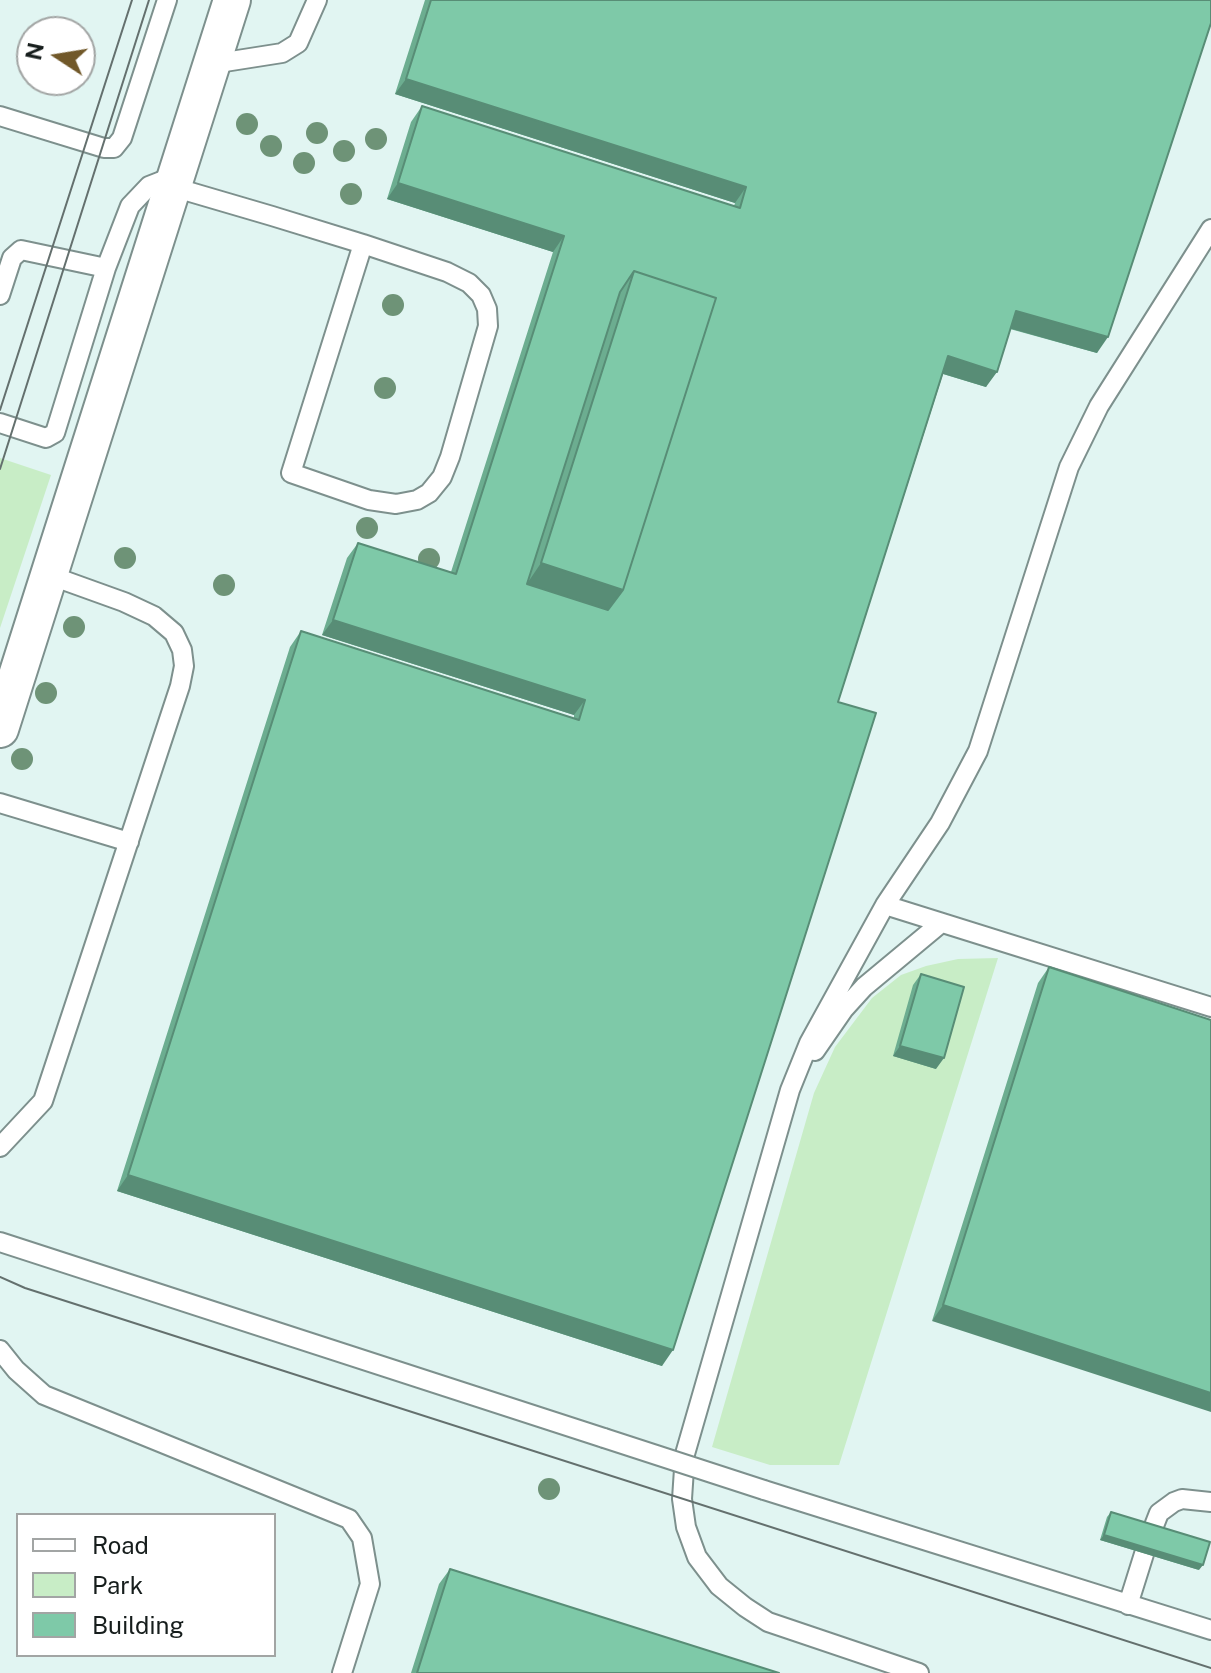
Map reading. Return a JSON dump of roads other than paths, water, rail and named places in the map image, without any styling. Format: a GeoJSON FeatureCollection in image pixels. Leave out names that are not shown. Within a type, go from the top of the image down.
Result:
{"type":"FeatureCollection","features":[{"type":"Feature","properties":{"kind":"street"},"geometry":{"type":"LineString","coordinates":[[0,729],[232,0]]}},
{"type":"Feature","properties":{"kind":"lane"},"geometry":{"type":"LineString","coordinates":[[0,116],[104,148],[114,148],[122,138],[167,0]]}},
{"type":"Feature","properties":{"kind":"lane"},"geometry":{"type":"LineString","coordinates":[[212,64],[282,53],[298,43],[317,0]]}},
{"type":"Feature","properties":{"kind":"lane"},"geometry":{"type":"LineString","coordinates":[[0,423],[46,438],[53,436],[106,268],[130,206],[138,194],[161,180],[175,181],[447,272],[469,283],[481,295],[487,309],[488,326],[484,344],[442,477],[429,493],[417,500],[396,504],[369,500],[291,473],[363,244]]}},
{"type":"Feature","properties":{"kind":"lane"},"geometry":{"type":"LineString","coordinates":[[919,1673],[790,1630],[757,1615],[719,1586],[697,1557],[686,1527],[682,1499],[685,1454],[790,1090],[822,1014],[885,905],[940,823],[978,751],[1069,467],[1099,406],[1211,229]]}},
{"type":"Feature","properties":{"kind":"lane"},"geometry":{"type":"LineString","coordinates":[[0,295],[12,258],[21,250],[106,268]]}},
{"type":"Feature","properties":{"kind":"lane"},"geometry":{"type":"LineString","coordinates":[[59,421],[91,442]]}},
{"type":"Feature","properties":{"kind":"lane"},"geometry":{"type":"LineString","coordinates":[[0,1147],[43,1101],[184,666],[182,650],[174,633],[154,616],[49,575]]}},
{"type":"Feature","properties":{"kind":"lane"},"geometry":{"type":"LineString","coordinates":[[0,803],[129,842]]}},
{"type":"Feature","properties":{"kind":"lane"},"geometry":{"type":"LineString","coordinates":[[885,905],[1211,1007]]}},
{"type":"Feature","properties":{"kind":"lane"},"geometry":{"type":"LineString","coordinates":[[790,1090],[844,1009],[864,987],[941,923]]}},
{"type":"Feature","properties":{"kind":"lane"},"geometry":{"type":"LineString","coordinates":[[0,1242],[764,1490],[1211,1630]]}},
{"type":"Feature","properties":{"kind":"lane"},"geometry":{"type":"LineString","coordinates":[[0,1350],[16,1370],[44,1395],[349,1519],[362,1538],[370,1584],[342,1673]]}},
{"type":"Feature","properties":{"kind":"lane"},"geometry":{"type":"LineString","coordinates":[[1152,1531],[1159,1513],[1174,1502],[1182,1499],[1211,1502]]}},
{"type":"Feature","properties":{"kind":"lane"},"geometry":{"type":"LineString","coordinates":[[1128,1605],[1144,1554]]}},
{"type":"Feature","properties":{"kind":"tram line"},"geometry":{"type":"LineString","coordinates":[[0,410],[132,0]]}},
{"type":"Feature","properties":{"kind":"tram line"},"geometry":{"type":"LineString","coordinates":[[0,469],[149,0]]}},
{"type":"Feature","properties":{"kind":"tram line"},"geometry":{"type":"LineString","coordinates":[[0,1277],[25,1288],[1211,1668]]}}]}
